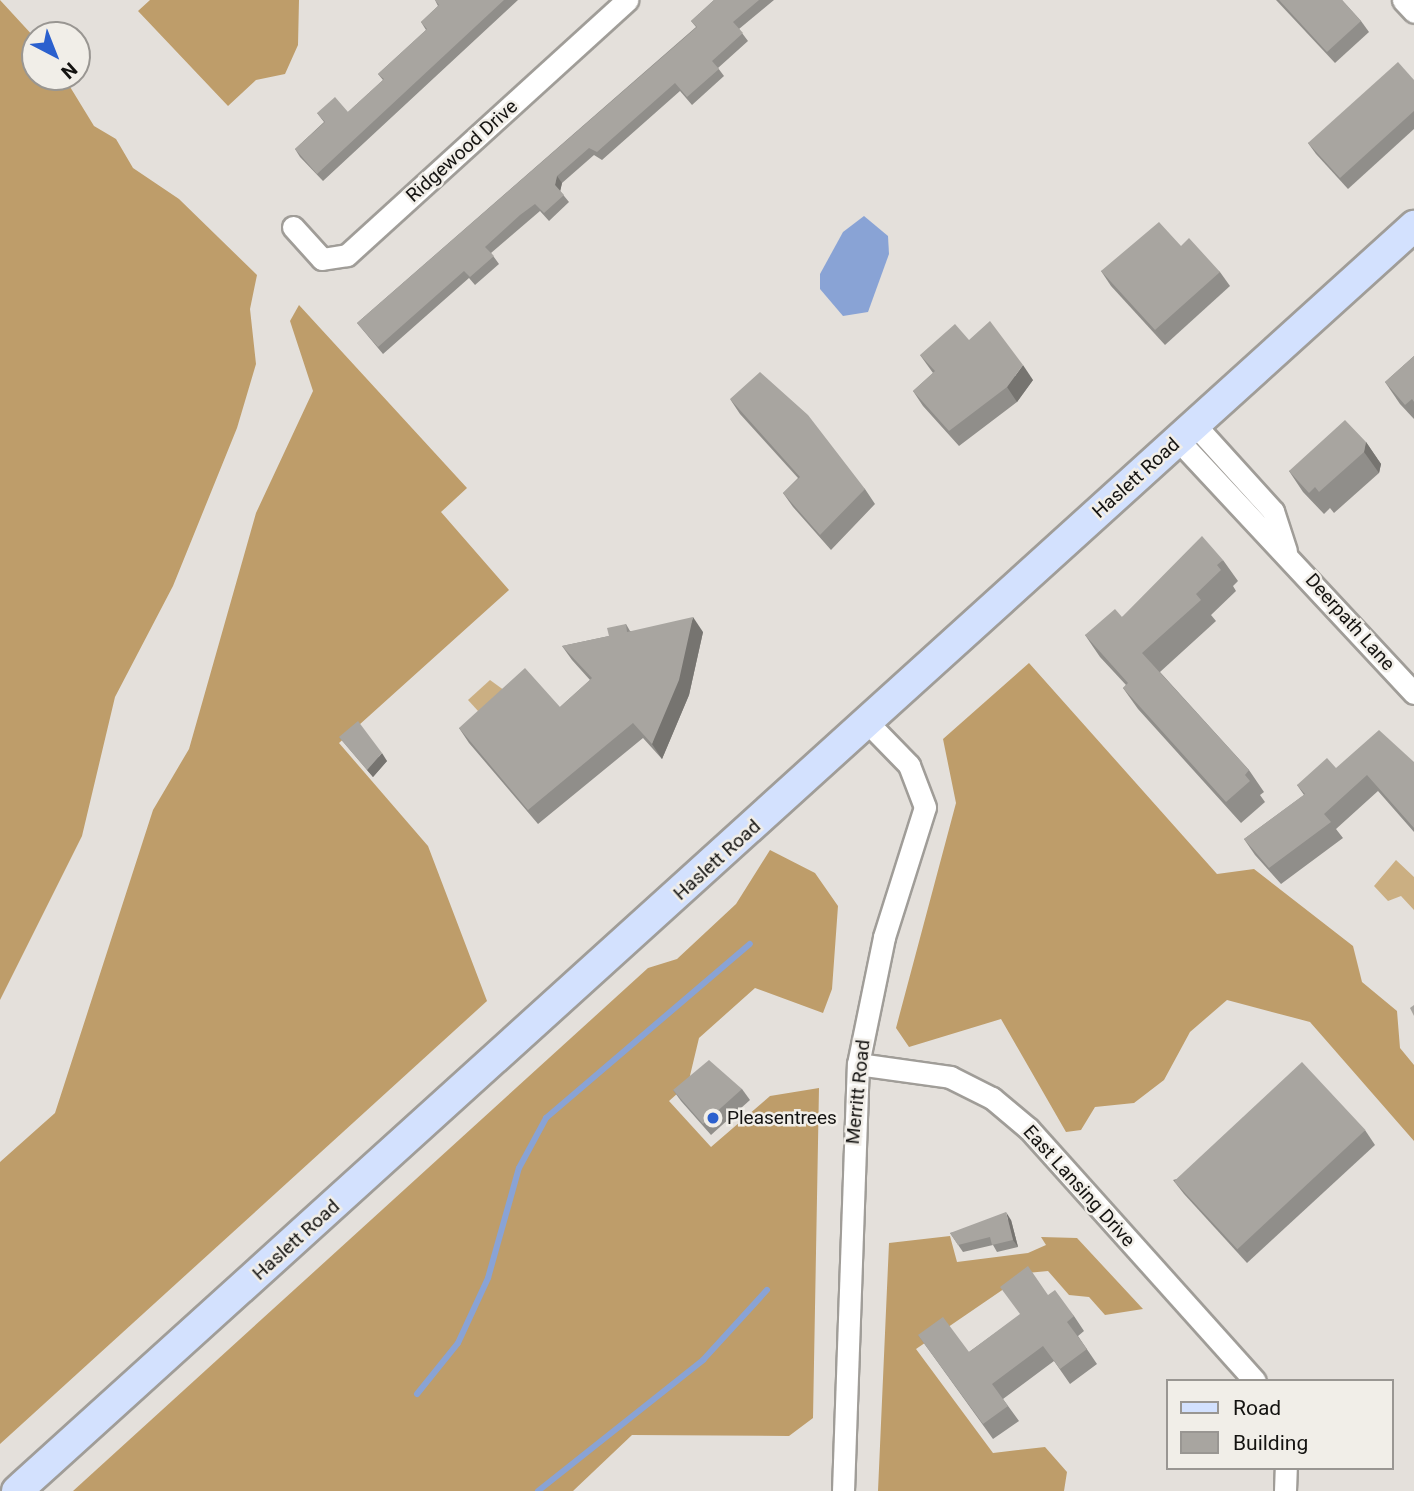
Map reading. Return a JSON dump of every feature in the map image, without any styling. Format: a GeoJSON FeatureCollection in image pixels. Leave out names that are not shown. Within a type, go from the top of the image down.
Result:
{"type":"FeatureCollection","features":[{"type":"Feature","properties":{"kind":"main road","name":"Haslett Road"},"geometry":{"type":"LineString","coordinates":[[17,1491],[1414,226]]}},
{"type":"Feature","properties":{"kind":"street","name":"Ridgewood Drive"},"geometry":{"type":"LineString","coordinates":[[293,227],[322,259],[347,255],[627,0]]}},
{"type":"Feature","properties":{"kind":"street"},"geometry":{"type":"LineString","coordinates":[[1403,0],[1414,12]]}},
{"type":"Feature","properties":{"kind":"street","name":"Deerpath Lane"},"geometry":{"type":"LineString","coordinates":[[1187,432],[1273,511],[1286,551],[1414,693]]}},
{"type":"Feature","properties":{"kind":"street","name":"Merritt Road"},"geometry":{"type":"LineString","coordinates":[[843,1491],[859,1064],[884,937],[925,807],[909,765],[868,723]]}},
{"type":"Feature","properties":{"kind":"street","name":"East Lansing Drive"},"geometry":{"type":"LineString","coordinates":[[859,1064],[950,1077],[1001,1105],[1253,1379]]}},
{"type":"Feature","properties":{"kind":"street"},"geometry":{"type":"LineString","coordinates":[[1285,1491],[1286,1470]]}},
{"type":"Feature","properties":{"kind":"shaded area"},"geometry":{"type":"Polygon","coordinates":[[[0,0],[21,23],[21,91],[73,91],[94,126],[116,139],[133,168],[179,199],[257,275],[250,309],[256,364],[237,428],[173,586],[115,697],[82,836],[0,1000],[0,0]]]}},
{"type":"Feature","properties":{"kind":"shaded area"},"geometry":{"type":"Polygon","coordinates":[[[150,0],[299,0],[298,45],[285,74],[256,80],[228,106],[138,11],[150,0]]]}},
{"type":"Feature","properties":{"kind":"shaded area"},"geometry":{"type":"Polygon","coordinates":[[[299,305],[467,488],[441,512],[509,590],[339,743],[428,846],[487,1001],[0,1444],[0,1162],[55,1113],[153,810],[189,749],[256,513],[313,391],[290,321],[299,305]]]}},
{"type":"Feature","properties":{"kind":"shaded area"},"geometry":{"type":"Polygon","coordinates":[[[1029,663],[1217,874],[1254,869],[1353,946],[1362,982],[1397,1011],[1400,1048],[1414,1065],[1414,1141],[1310,1022],[1227,1000],[1190,1032],[1164,1080],[1134,1103],[1095,1107],[1081,1130],[1066,1132],[1001,1019],[909,1047],[896,1028],[956,803],[943,739],[1029,663]]]}},
{"type":"Feature","properties":{"kind":"shaded area"},"geometry":{"type":"Polygon","coordinates":[[[490,680],[516,699],[489,723],[468,700],[490,680]]]}},
{"type":"Feature","properties":{"kind":"shaded area"},"geometry":{"type":"Polygon","coordinates":[[[770,850],[815,873],[838,906],[832,989],[823,1013],[755,988],[699,1038],[688,1084],[669,1101],[711,1147],[770,1096],[819,1088],[813,1418],[789,1436],[632,1435],[573,1491],[73,1491],[648,968],[677,959],[736,904],[770,850]]]}},
{"type":"Feature","properties":{"kind":"shaded area"},"geometry":{"type":"Polygon","coordinates":[[[1396,860],[1414,877],[1414,910],[1401,896],[1388,901],[1374,886],[1396,860]]]}},
{"type":"Feature","properties":{"kind":"shaded area"},"geometry":{"type":"Polygon","coordinates":[[[950,1236],[957,1262],[1028,1253],[1046,1245],[1041,1237],[1077,1238],[1143,1309],[1105,1315],[1089,1297],[1069,1295],[1048,1271],[1027,1273],[916,1349],[993,1453],[1045,1447],[1067,1472],[1064,1491],[878,1491],[889,1243],[950,1236]]]}},
{"type":"Feature","properties":{"kind":"water"},"geometry":{"type":"Polygon","coordinates":[[[864,216],[888,236],[889,254],[868,312],[843,316],[820,289],[820,274],[843,232],[864,216]]]}},
{"type":"Feature","properties":{"kind":"building"},"geometry":{"type":"Polygon","coordinates":[[[435,0],[504,0],[317,174],[295,149],[325,122],[317,113],[335,97],[348,112],[384,79],[378,74],[427,29],[421,22],[439,5],[435,0]]]}},
{"type":"Feature","properties":{"kind":"building"},"geometry":{"type":"Polygon","coordinates":[[[714,0],[759,0],[733,22],[743,33],[712,61],[719,69],[687,97],[675,83],[597,152],[589,148],[557,176],[555,185],[564,195],[544,213],[535,204],[520,215],[485,247],[494,256],[470,277],[464,271],[378,347],[357,323],[697,27],[691,21],[714,0]]]}},
{"type":"Feature","properties":{"kind":"building"},"geometry":{"type":"Polygon","coordinates":[[[1279,0],[1342,0],[1361,21],[1327,52],[1279,0]]]}},
{"type":"Feature","properties":{"kind":"building"},"geometry":{"type":"Polygon","coordinates":[[[1398,62],[1414,80],[1414,111],[1340,178],[1308,143],[1398,62]]]}},
{"type":"Feature","properties":{"kind":"building"},"geometry":{"type":"Polygon","coordinates":[[[1159,222],[1181,246],[1189,238],[1220,272],[1155,330],[1101,271],[1159,222]]]}},
{"type":"Feature","properties":{"kind":"building"},"geometry":{"type":"Polygon","coordinates":[[[990,321],[1023,365],[1007,387],[949,431],[913,391],[935,371],[920,355],[955,324],[969,340],[990,321]]]}},
{"type":"Feature","properties":{"kind":"building"},"geometry":{"type":"Polygon","coordinates":[[[1414,356],[1414,402],[1412,399],[1405,405],[1385,382],[1414,356]]]}},
{"type":"Feature","properties":{"kind":"building"},"geometry":{"type":"Polygon","coordinates":[[[760,372],[808,415],[865,489],[820,535],[783,493],[800,477],[730,399],[760,372]]]}},
{"type":"Feature","properties":{"kind":"building"},"geometry":{"type":"Polygon","coordinates":[[[1345,420],[1366,442],[1364,452],[1319,492],[1315,487],[1309,493],[1289,471],[1345,420]]]}},
{"type":"Feature","properties":{"kind":"building"},"geometry":{"type":"Polygon","coordinates":[[[1202,536],[1223,560],[1217,565],[1221,570],[1196,594],[1201,600],[1142,653],[1249,770],[1245,775],[1250,781],[1226,802],[1123,688],[1128,683],[1085,635],[1115,609],[1122,617],[1202,536]]]}},
{"type":"Feature","properties":{"kind":"building"},"geometry":{"type":"Polygon","coordinates":[[[693,617],[679,680],[652,744],[633,723],[528,810],[459,728],[525,668],[560,707],[592,678],[562,646],[609,636],[607,628],[626,624],[627,632],[693,617]]]}},
{"type":"Feature","properties":{"kind":"building"},"geometry":{"type":"Polygon","coordinates":[[[358,721],[382,753],[367,770],[339,737],[358,721]]]}},
{"type":"Feature","properties":{"kind":"building"},"geometry":{"type":"Polygon","coordinates":[[[1379,730],[1414,762],[1414,828],[1367,775],[1324,814],[1331,822],[1269,868],[1244,839],[1305,794],[1297,785],[1327,758],[1336,768],[1379,730]]]}},
{"type":"Feature","properties":{"kind":"building","name":"Pleasentrees"},"geometry":{"type":"Polygon","coordinates":[[[709,1060],[742,1089],[703,1124],[673,1090],[709,1060]]]}},
{"type":"Feature","properties":{"kind":"building"},"geometry":{"type":"Polygon","coordinates":[[[1302,1062],[1365,1130],[1237,1249],[1174,1181],[1302,1062]]]}},
{"type":"Feature","properties":{"kind":"building"},"geometry":{"type":"Polygon","coordinates":[[[1006,1212],[1013,1240],[992,1245],[990,1237],[958,1245],[950,1233],[1006,1212]]]}},
{"type":"Feature","properties":{"kind":"building"},"geometry":{"type":"Polygon","coordinates":[[[1028,1266],[1048,1295],[1055,1290],[1074,1316],[1067,1322],[1087,1349],[1060,1369],[1043,1346],[992,1384],[1008,1406],[983,1424],[918,1335],[943,1317],[969,1352],[1020,1314],[1000,1287],[1028,1266]]]}},
{"type":"Feature","properties":{"kind":"waterway"},"geometry":{"type":"LineString","coordinates":[[417,1394],[458,1343],[488,1278],[519,1168],[546,1118],[750,944]]}},
{"type":"Feature","properties":{"kind":"waterway"},"geometry":{"type":"LineString","coordinates":[[538,1491],[703,1360],[767,1290]]}},
{"type":"Feature","properties":{"kind":"place","name":"Pleasentrees"},"geometry":{"type":"Point","coordinates":[713,1118]}}]}
